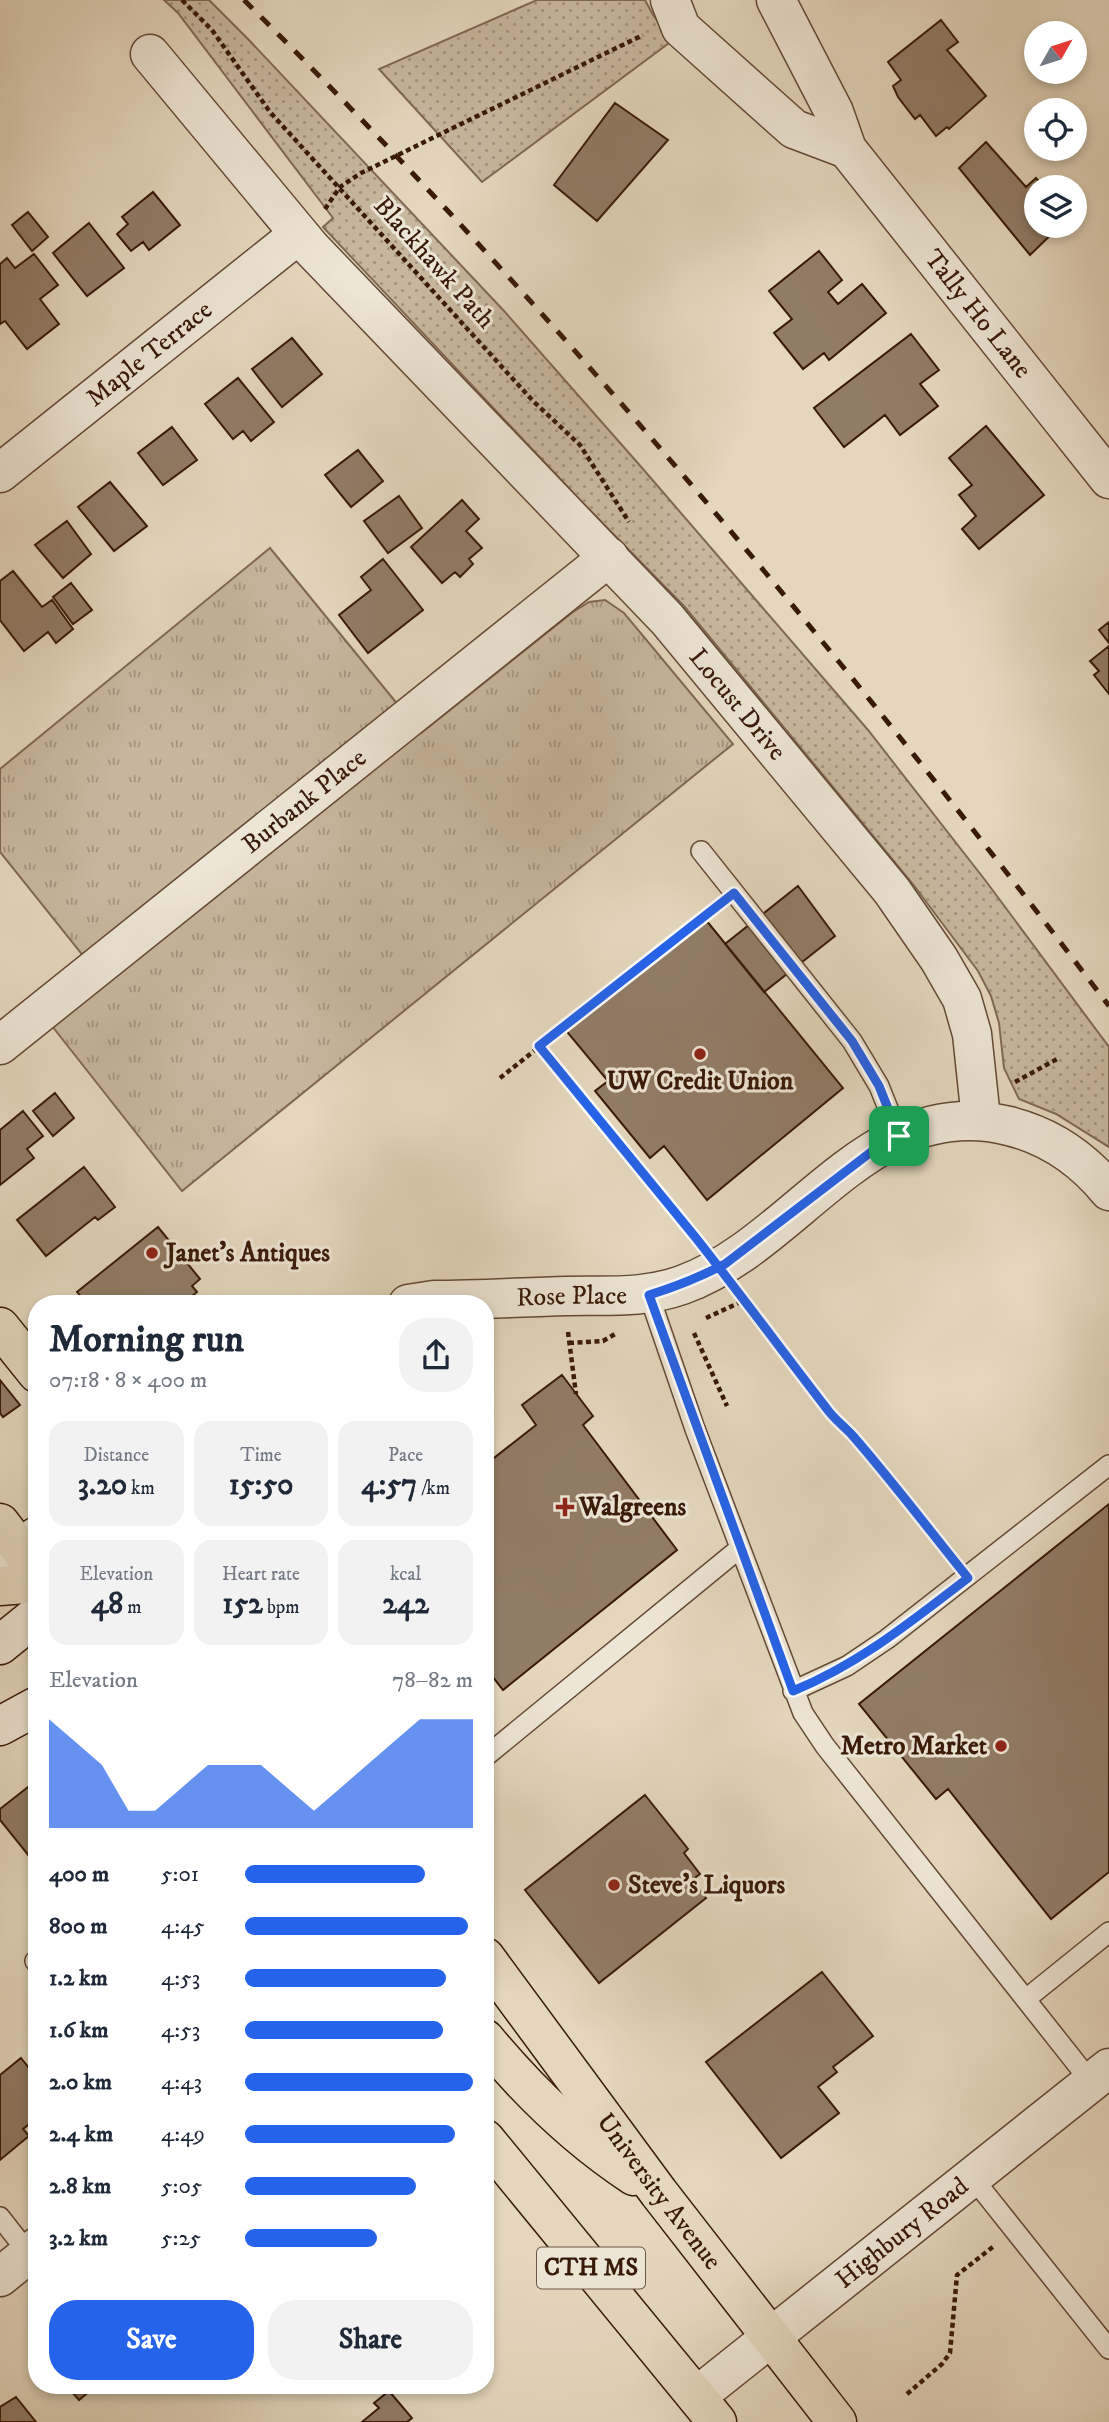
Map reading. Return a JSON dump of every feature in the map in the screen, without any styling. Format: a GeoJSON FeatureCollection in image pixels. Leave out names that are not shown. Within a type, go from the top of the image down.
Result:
{"type":"FeatureCollection","features":[{"type":"Feature","properties":{"kind":"main road"},"geometry":{"type":"LineString","coordinates":[[0,1327],[28,1362]]}},
{"type":"Feature","properties":{"kind":"main road"},"geometry":{"type":"LineString","coordinates":[[0,1586],[28,1584]]}},
{"type":"Feature","properties":{"kind":"main road","name":"University Avenue"},"geometry":{"type":"LineString","coordinates":[[494,1969],[659,2193],[837,2422]]}},
{"type":"Feature","properties":{"kind":"main road"},"geometry":{"type":"LineString","coordinates":[[494,2049],[534,2095],[573,2131],[659,2193]]}},
{"type":"Feature","properties":{"kind":"main road","name":"CTH MS"},"geometry":{"type":"LineString","coordinates":[[494,2150],[707,2409]]}},
{"type":"Feature","properties":{"kind":"street","name":"Tally Ho Lane"},"geometry":{"type":"LineString","coordinates":[[776,0],[834,112],[847,149],[1109,480]]}},
{"type":"Feature","properties":{"kind":"street"},"geometry":{"type":"LineString","coordinates":[[674,9],[681,28],[794,129],[847,149]]}},
{"type":"Feature","properties":{"kind":"street","name":"Locust Drive"},"geometry":{"type":"LineString","coordinates":[[150,54],[299,234],[667,619],[892,891],[939,959],[962,999],[972,1034],[981,1119]]}},
{"type":"Feature","properties":{"kind":"street","name":"Maple Terrace"},"geometry":{"type":"LineString","coordinates":[[0,473],[299,234]]}},
{"type":"Feature","properties":{"kind":"street","name":"Burbank Place"},"geometry":{"type":"LineString","coordinates":[[0,1045],[609,557]]}},
{"type":"Feature","properties":{"kind":"street"},"geometry":{"type":"LineString","coordinates":[[981,1119],[1043,1136],[1092,1170],[1109,1191]]}},
{"type":"Feature","properties":{"kind":"street","name":"Rose Place"},"geometry":{"type":"LineString","coordinates":[[494,1299],[649,1295],[685,1284],[719,1267],[888,1139],[944,1121],[981,1119]]}},
{"type":"Feature","properties":{"kind":"street"},"geometry":{"type":"LineString","coordinates":[[0,1645],[28,1622]]}},
{"type":"Feature","properties":{"kind":"street"},"geometry":{"type":"LineString","coordinates":[[0,1726],[28,1711]]}},
{"type":"Feature","properties":{"kind":"street","name":"Highbury Road"},"geometry":{"type":"LineString","coordinates":[[707,2409],[770,2337],[1100,2075]]}},
{"type":"Feature","properties":{"kind":"street"},"geometry":{"type":"LineString","coordinates":[[0,2277],[28,2254]]}},
{"type":"Feature","properties":{"kind":"lane"},"geometry":{"type":"LineString","coordinates":[[701,851],[852,1041],[879,1086],[899,1136]]}},
{"type":"Feature","properties":{"kind":"lane"},"geometry":{"type":"LineString","coordinates":[[649,1295],[803,1713],[825,1746],[1026,1999],[1100,2075]]}},
{"type":"Feature","properties":{"kind":"lane"},"geometry":{"type":"LineString","coordinates":[[793,1691],[830,1675],[865,1655],[968,1578],[1109,1465]]}},
{"type":"Feature","properties":{"kind":"lane"},"geometry":{"type":"LineString","coordinates":[[494,1750],[740,1548]]}},
{"type":"Feature","properties":{"kind":"lane"},"geometry":{"type":"LineString","coordinates":[[1026,1999],[1109,1932]]}},
{"type":"Feature","properties":{"kind":"lane"},"geometry":{"type":"LineString","coordinates":[[972,2177],[1109,2349]]}},
{"type":"Feature","properties":{"kind":"lane"},"geometry":{"type":"LineString","coordinates":[[0,2217],[28,2245]]}},
{"type":"Feature","properties":{"kind":"path","name":"Blackhawk Path"},"geometry":{"type":"LineString","coordinates":[[182,0],[212,30],[270,112],[533,401],[580,445],[630,524],[609,557]]}},
{"type":"Feature","properties":{"kind":"path"},"geometry":{"type":"LineString","coordinates":[[299,234],[323,211],[340,187],[361,173],[674,9]]}},
{"type":"Feature","properties":{"kind":"path"},"geometry":{"type":"LineString","coordinates":[[500,1078],[734,893]]}},
{"type":"Feature","properties":{"kind":"path"},"geometry":{"type":"LineString","coordinates":[[539,1046],[719,1267],[828,1411],[852,1435],[968,1578]]}},
{"type":"Feature","properties":{"kind":"path"},"geometry":{"type":"LineString","coordinates":[[1009,1086],[1059,1058]]}},
{"type":"Feature","properties":{"kind":"path"},"geometry":{"type":"LineString","coordinates":[[692,1330],[727,1406]]}},
{"type":"Feature","properties":{"kind":"path"},"geometry":{"type":"LineString","coordinates":[[907,2394],[942,2364],[950,2353],[957,2276],[1014,2230]]}},
{"type":"Feature","properties":{"kind":"green space"},"geometry":{"type":"Polygon","coordinates":[[[164,0],[209,0],[248,39],[505,312],[868,730],[985,880],[1109,1047],[1109,1147],[1056,1114],[1019,1099],[1004,1068],[999,1023],[991,996],[978,971],[912,883],[684,606],[580,500],[323,227],[333,218],[178,13],[164,0]]]}},
{"type":"Feature","properties":{"kind":"green space"},"geometry":{"type":"Polygon","coordinates":[[[537,0],[645,0],[673,40],[482,182],[379,69],[537,0]]]}},
{"type":"Feature","properties":{"kind":"green space"},"geometry":{"type":"Polygon","coordinates":[[[270,548],[421,733],[573,612],[589,602],[605,600],[624,613],[733,744],[182,1191],[52,1026],[105,983],[0,852],[0,769],[270,548]]]}},
{"type":"Feature","properties":{"kind":"building"},"geometry":{"type":"Polygon","coordinates":[[[941,20],[958,42],[947,50],[986,96],[949,129],[947,127],[936,136],[920,115],[915,119],[898,97],[893,86],[901,80],[888,62],[941,20]]]}},
{"type":"Feature","properties":{"kind":"building"},"geometry":{"type":"Polygon","coordinates":[[[615,103],[668,140],[597,221],[554,185],[615,103]]]}},
{"type":"Feature","properties":{"kind":"building"},"geometry":{"type":"Polygon","coordinates":[[[986,142],[1024,185],[1024,238],[1048,238],[1030,255],[959,168],[986,142]]]}},
{"type":"Feature","properties":{"kind":"building"},"geometry":{"type":"Polygon","coordinates":[[[153,192],[180,225],[149,250],[143,242],[131,251],[117,234],[128,224],[122,217],[153,192]]]}},
{"type":"Feature","properties":{"kind":"building"},"geometry":{"type":"Polygon","coordinates":[[[28,212],[48,237],[32,251],[12,225],[28,212]]]}},
{"type":"Feature","properties":{"kind":"building"},"geometry":{"type":"Polygon","coordinates":[[[89,223],[124,268],[87,296],[53,253],[89,223]]]}},
{"type":"Feature","properties":{"kind":"building"},"geometry":{"type":"Polygon","coordinates":[[[819,251],[842,280],[828,292],[838,304],[862,284],[886,313],[829,360],[824,353],[803,369],[774,333],[792,319],[769,291],[819,251]]]}},
{"type":"Feature","properties":{"kind":"building"},"geometry":{"type":"Polygon","coordinates":[[[34,254],[58,285],[40,299],[59,324],[27,349],[5,321],[0,324],[0,264],[7,258],[15,268],[34,254]]]}},
{"type":"Feature","properties":{"kind":"building"},"geometry":{"type":"Polygon","coordinates":[[[911,334],[939,370],[920,384],[938,406],[900,435],[885,415],[844,447],[814,408],[911,334]]]}},
{"type":"Feature","properties":{"kind":"building"},"geometry":{"type":"Polygon","coordinates":[[[292,338],[322,374],[282,407],[252,369],[292,338]]]}},
{"type":"Feature","properties":{"kind":"building"},"geometry":{"type":"Polygon","coordinates":[[[238,378],[274,422],[251,441],[243,431],[233,439],[205,404],[238,378]]]}},
{"type":"Feature","properties":{"kind":"building"},"geometry":{"type":"Polygon","coordinates":[[[986,426],[1044,495],[979,549],[962,529],[976,516],[959,495],[972,485],[949,458],[986,426]]]}},
{"type":"Feature","properties":{"kind":"building"},"geometry":{"type":"Polygon","coordinates":[[[172,427],[197,460],[163,485],[138,453],[172,427]]]}},
{"type":"Feature","properties":{"kind":"building"},"geometry":{"type":"Polygon","coordinates":[[[358,450],[383,481],[351,507],[325,475],[358,450]]]}},
{"type":"Feature","properties":{"kind":"building"},"geometry":{"type":"Polygon","coordinates":[[[110,482],[147,526],[114,551],[78,507],[110,482]]]}},
{"type":"Feature","properties":{"kind":"building"},"geometry":{"type":"Polygon","coordinates":[[[399,496],[422,528],[388,553],[364,521],[399,496]]]}},
{"type":"Feature","properties":{"kind":"building"},"geometry":{"type":"Polygon","coordinates":[[[462,500],[479,519],[466,531],[482,548],[469,559],[473,564],[460,577],[455,572],[442,583],[411,547],[462,500]]]}},
{"type":"Feature","properties":{"kind":"building"},"geometry":{"type":"Polygon","coordinates":[[[67,521],[91,554],[63,578],[35,545],[67,521]]]}},
{"type":"Feature","properties":{"kind":"building"},"geometry":{"type":"Polygon","coordinates":[[[383,559],[423,610],[368,653],[339,615],[371,590],[361,577],[383,559]]]}},
{"type":"Feature","properties":{"kind":"building"},"geometry":{"type":"Polygon","coordinates":[[[13,571],[42,607],[52,600],[73,629],[56,643],[48,632],[24,651],[0,620],[0,581],[13,571]]]}},
{"type":"Feature","properties":{"kind":"building"},"geometry":{"type":"Polygon","coordinates":[[[71,583],[92,610],[73,624],[53,597],[71,583]]]}},
{"type":"Feature","properties":{"kind":"building"},"geometry":{"type":"Polygon","coordinates":[[[1109,622],[1109,643],[1099,630],[1109,622]]]}},
{"type":"Feature","properties":{"kind":"building"},"geometry":{"type":"Polygon","coordinates":[[[1109,646],[1109,694],[1094,675],[1099,671],[1090,661],[1109,646]]]}},
{"type":"Feature","properties":{"kind":"building"},"geometry":{"type":"Polygon","coordinates":[[[798,886],[835,936],[764,992],[725,944],[798,886]]]}},
{"type":"Feature","properties":{"kind":"building","name":"UW Credit Union"},"geometry":{"type":"Polygon","coordinates":[[[701,914],[843,1088],[707,1200],[664,1146],[650,1158],[595,1091],[608,1081],[563,1027],[701,914]]]}},
{"type":"Feature","properties":{"kind":"building"},"geometry":{"type":"Polygon","coordinates":[[[55,1093],[74,1118],[53,1136],[33,1111],[55,1093]]]}},
{"type":"Feature","properties":{"kind":"building"},"geometry":{"type":"Polygon","coordinates":[[[23,1111],[43,1136],[27,1149],[34,1158],[0,1185],[0,1130],[23,1111]]]}},
{"type":"Feature","properties":{"kind":"building"},"geometry":{"type":"Polygon","coordinates":[[[84,1167],[115,1207],[98,1220],[95,1217],[46,1256],[17,1220],[84,1167]]]}},
{"type":"Feature","properties":{"kind":"building","name":"Janet's Antiques"},"geometry":{"type":"Polygon","coordinates":[[[158,1227],[200,1279],[192,1286],[197,1292],[194,1295],[80,1295],[77,1292],[158,1227]]]}},
{"type":"Feature","properties":{"kind":"building","name":"Walgreens"},"geometry":{"type":"Polygon","coordinates":[[[562,1375],[593,1416],[583,1425],[677,1550],[503,1690],[494,1678],[494,1458],[536,1425],[522,1405],[562,1375]]]}},
{"type":"Feature","properties":{"kind":"building"},"geometry":{"type":"Polygon","coordinates":[[[0,1380],[20,1405],[3,1417],[0,1413],[0,1380]]]}},
{"type":"Feature","properties":{"kind":"building","name":"Metro Market"},"geometry":{"type":"Polygon","coordinates":[[[1109,1504],[1109,1872],[1051,1919],[948,1789],[936,1799],[859,1704],[1109,1504]]]}},
{"type":"Feature","properties":{"kind":"building"},"geometry":{"type":"Polygon","coordinates":[[[28,1787],[28,1855],[0,1820],[0,1809],[28,1787]]]}},
{"type":"Feature","properties":{"kind":"building","name":"Steve's Liquors"},"geometry":{"type":"Polygon","coordinates":[[[645,1795],[688,1849],[684,1853],[700,1874],[692,1880],[706,1898],[599,1983],[525,1890],[645,1795]]]}},
{"type":"Feature","properties":{"kind":"building"},"geometry":{"type":"Polygon","coordinates":[[[822,1972],[873,2036],[833,2067],[837,2072],[818,2087],[839,2113],[781,2158],[706,2062],[822,1972]]]}},
{"type":"Feature","properties":{"kind":"building"},"geometry":{"type":"Polygon","coordinates":[[[21,2058],[28,2067],[28,2125],[23,2129],[28,2137],[0,2160],[0,2075],[21,2058]]]}},
{"type":"Feature","properties":{"kind":"building"},"geometry":{"type":"Polygon","coordinates":[[[74,2394],[86,2394],[79,2400],[74,2394]]]}},
{"type":"Feature","properties":{"kind":"building"},"geometry":{"type":"Polygon","coordinates":[[[385,2394],[392,2394],[412,2418],[407,2422],[362,2422],[379,2408],[374,2403],[385,2394]]]}},
{"type":"Feature","properties":{"kind":"building"},"geometry":{"type":"Polygon","coordinates":[[[16,2397],[36,2422],[0,2422],[0,2407],[16,2397]]]}},
{"type":"Feature","properties":{"kind":"railway"},"geometry":{"type":"LineString","coordinates":[[244,0],[474,239],[694,488],[905,744],[1109,1006]]}},
{"type":"Feature","properties":{"kind":"place","name":"UW Credit Union"},"geometry":{"type":"Point","coordinates":[700,1054]}},
{"type":"Feature","properties":{"kind":"place","name":"Janet's Antiques"},"geometry":{"type":"Point","coordinates":[152,1253]}},
{"type":"Feature","properties":{"kind":"place","name":"Walgreens"},"geometry":{"type":"Point","coordinates":[565,1507]}},
{"type":"Feature","properties":{"kind":"place","name":"Metro Market"},"geometry":{"type":"Point","coordinates":[1001,1746]}},
{"type":"Feature","properties":{"kind":"place","name":"Steve's Liquors"},"geometry":{"type":"Point","coordinates":[614,1885]}},
{"type":"Feature","properties":{"kind":"route"},"geometry":{"type":"LineString","coordinates":[[899,1136],[879,1086],[852,1041],[734,893],[539,1046],[719,1267],[806,1378],[828,1411],[852,1435],[968,1578],[865,1655],[830,1675],[793,1691],[695,1429],[649,1295],[685,1284],[719,1267],[725,1264],[888,1139],[899,1136]]}}]}
